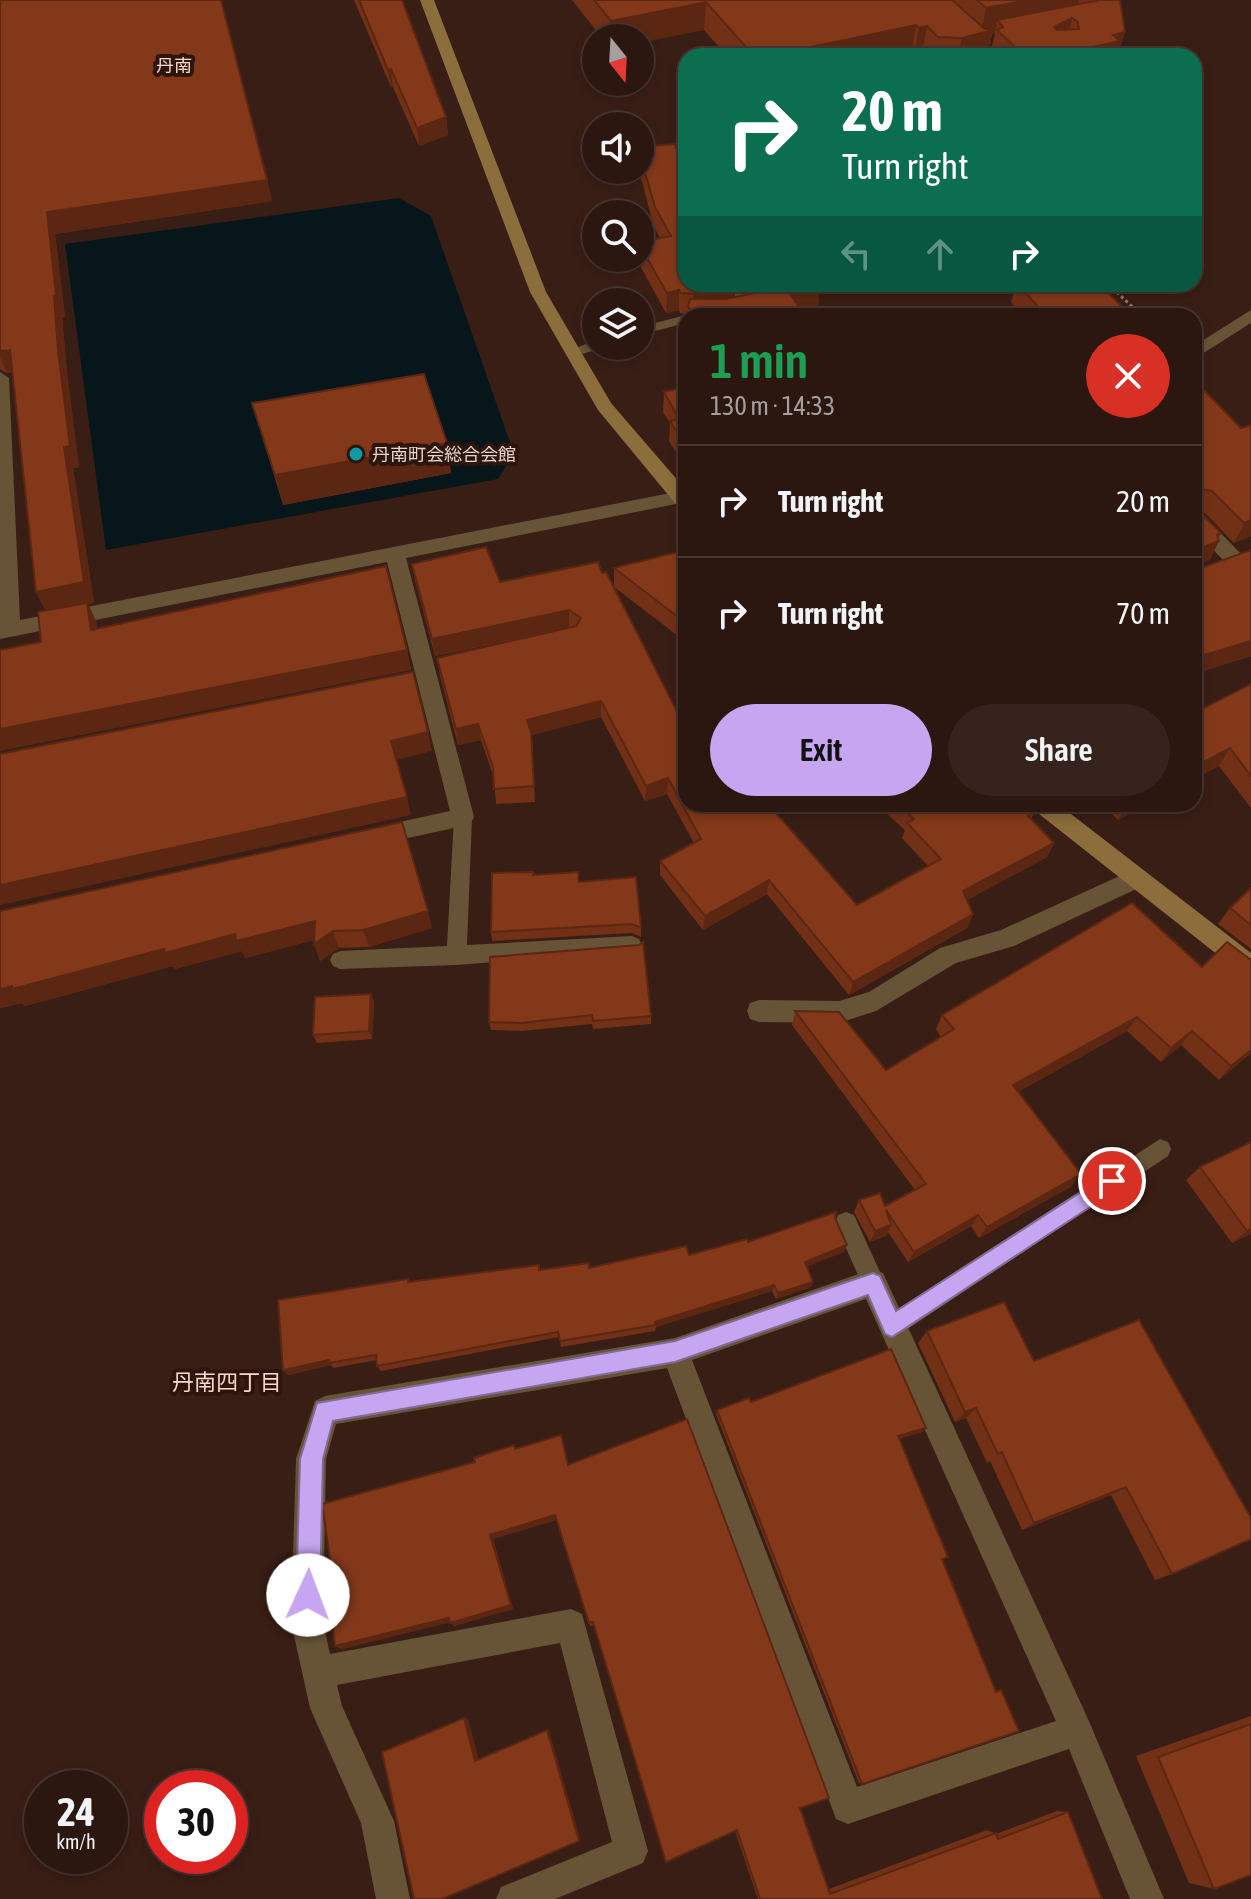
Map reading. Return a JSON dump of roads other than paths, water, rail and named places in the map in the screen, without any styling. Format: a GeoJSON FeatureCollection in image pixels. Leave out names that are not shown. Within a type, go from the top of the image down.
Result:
{"type":"FeatureCollection","features":[{"type":"Feature","properties":{"kind":"street"},"geometry":{"type":"LineString","coordinates":[[427,0],[538,292],[604,406],[678,492]]}},
{"type":"Feature","properties":{"kind":"street"},"geometry":{"type":"LineString","coordinates":[[1202,349],[1251,315]]}},
{"type":"Feature","properties":{"kind":"street"},"geometry":{"type":"LineString","coordinates":[[0,378],[5,630],[678,500]]}},
{"type":"Feature","properties":{"kind":"street"},"geometry":{"type":"LineString","coordinates":[[1202,524],[1244,558]]}},
{"type":"Feature","properties":{"kind":"street"},"geometry":{"type":"LineString","coordinates":[[355,840],[463,817],[395,554]]}},
{"type":"Feature","properties":{"kind":"street"},"geometry":{"type":"LineString","coordinates":[[1208,571],[1244,558]]}},
{"type":"Feature","properties":{"kind":"street"},"geometry":{"type":"LineString","coordinates":[[1052,812],[1251,967]]}},
{"type":"Feature","properties":{"kind":"street"},"geometry":{"type":"LineString","coordinates":[[759,1011],[839,1012],[876,1000],[949,955],[1006,939],[1137,878]]}},
{"type":"Feature","properties":{"kind":"street"},"geometry":{"type":"LineString","coordinates":[[393,1899],[377,1821],[326,1708],[307,1622],[311,1459],[325,1411],[675,1352],[873,1283],[1077,1730],[1147,1899]]}},
{"type":"Feature","properties":{"kind":"street"},"geometry":{"type":"LineString","coordinates":[[675,1352],[848,1807],[1077,1730]]}},
{"type":"Feature","properties":{"kind":"street"},"geometry":{"type":"LineString","coordinates":[[319,1672],[571,1625],[631,1851],[513,1899]]}},
{"type":"Feature","properties":{"kind":"lane"},"geometry":{"type":"LineString","coordinates":[[739,292],[747,307],[742,308]]}},
{"type":"Feature","properties":{"kind":"lane"},"geometry":{"type":"LineString","coordinates":[[654,327],[678,321]]}},
{"type":"Feature","properties":{"kind":"lane"},"geometry":{"type":"LineString","coordinates":[[573,352],[582,349]]}},
{"type":"Feature","properties":{"kind":"lane"},"geometry":{"type":"LineString","coordinates":[[456,956],[463,817]]}},
{"type":"Feature","properties":{"kind":"lane"},"geometry":{"type":"LineString","coordinates":[[340,960],[632,945]]}},
{"type":"Feature","properties":{"kind":"lane"},"geometry":{"type":"LineString","coordinates":[[892,1326],[1160,1149]]}},
{"type":"Feature","properties":{"kind":"lane"},"geometry":{"type":"LineString","coordinates":[[846,1223],[873,1283]]}},
{"type":"Feature","properties":{"kind":"place","name":"丹南町会総合会館"},"geometry":{"type":"Point","coordinates":[356,454]}},
{"type":"Feature","properties":{"kind":"district","name":"丹南"},"geometry":{"type":"Point","coordinates":[174,65]}},
{"type":"Feature","properties":{"kind":"district","name":"丹南四丁目"},"geometry":{"type":"Point","coordinates":[227,1382]}}]}
